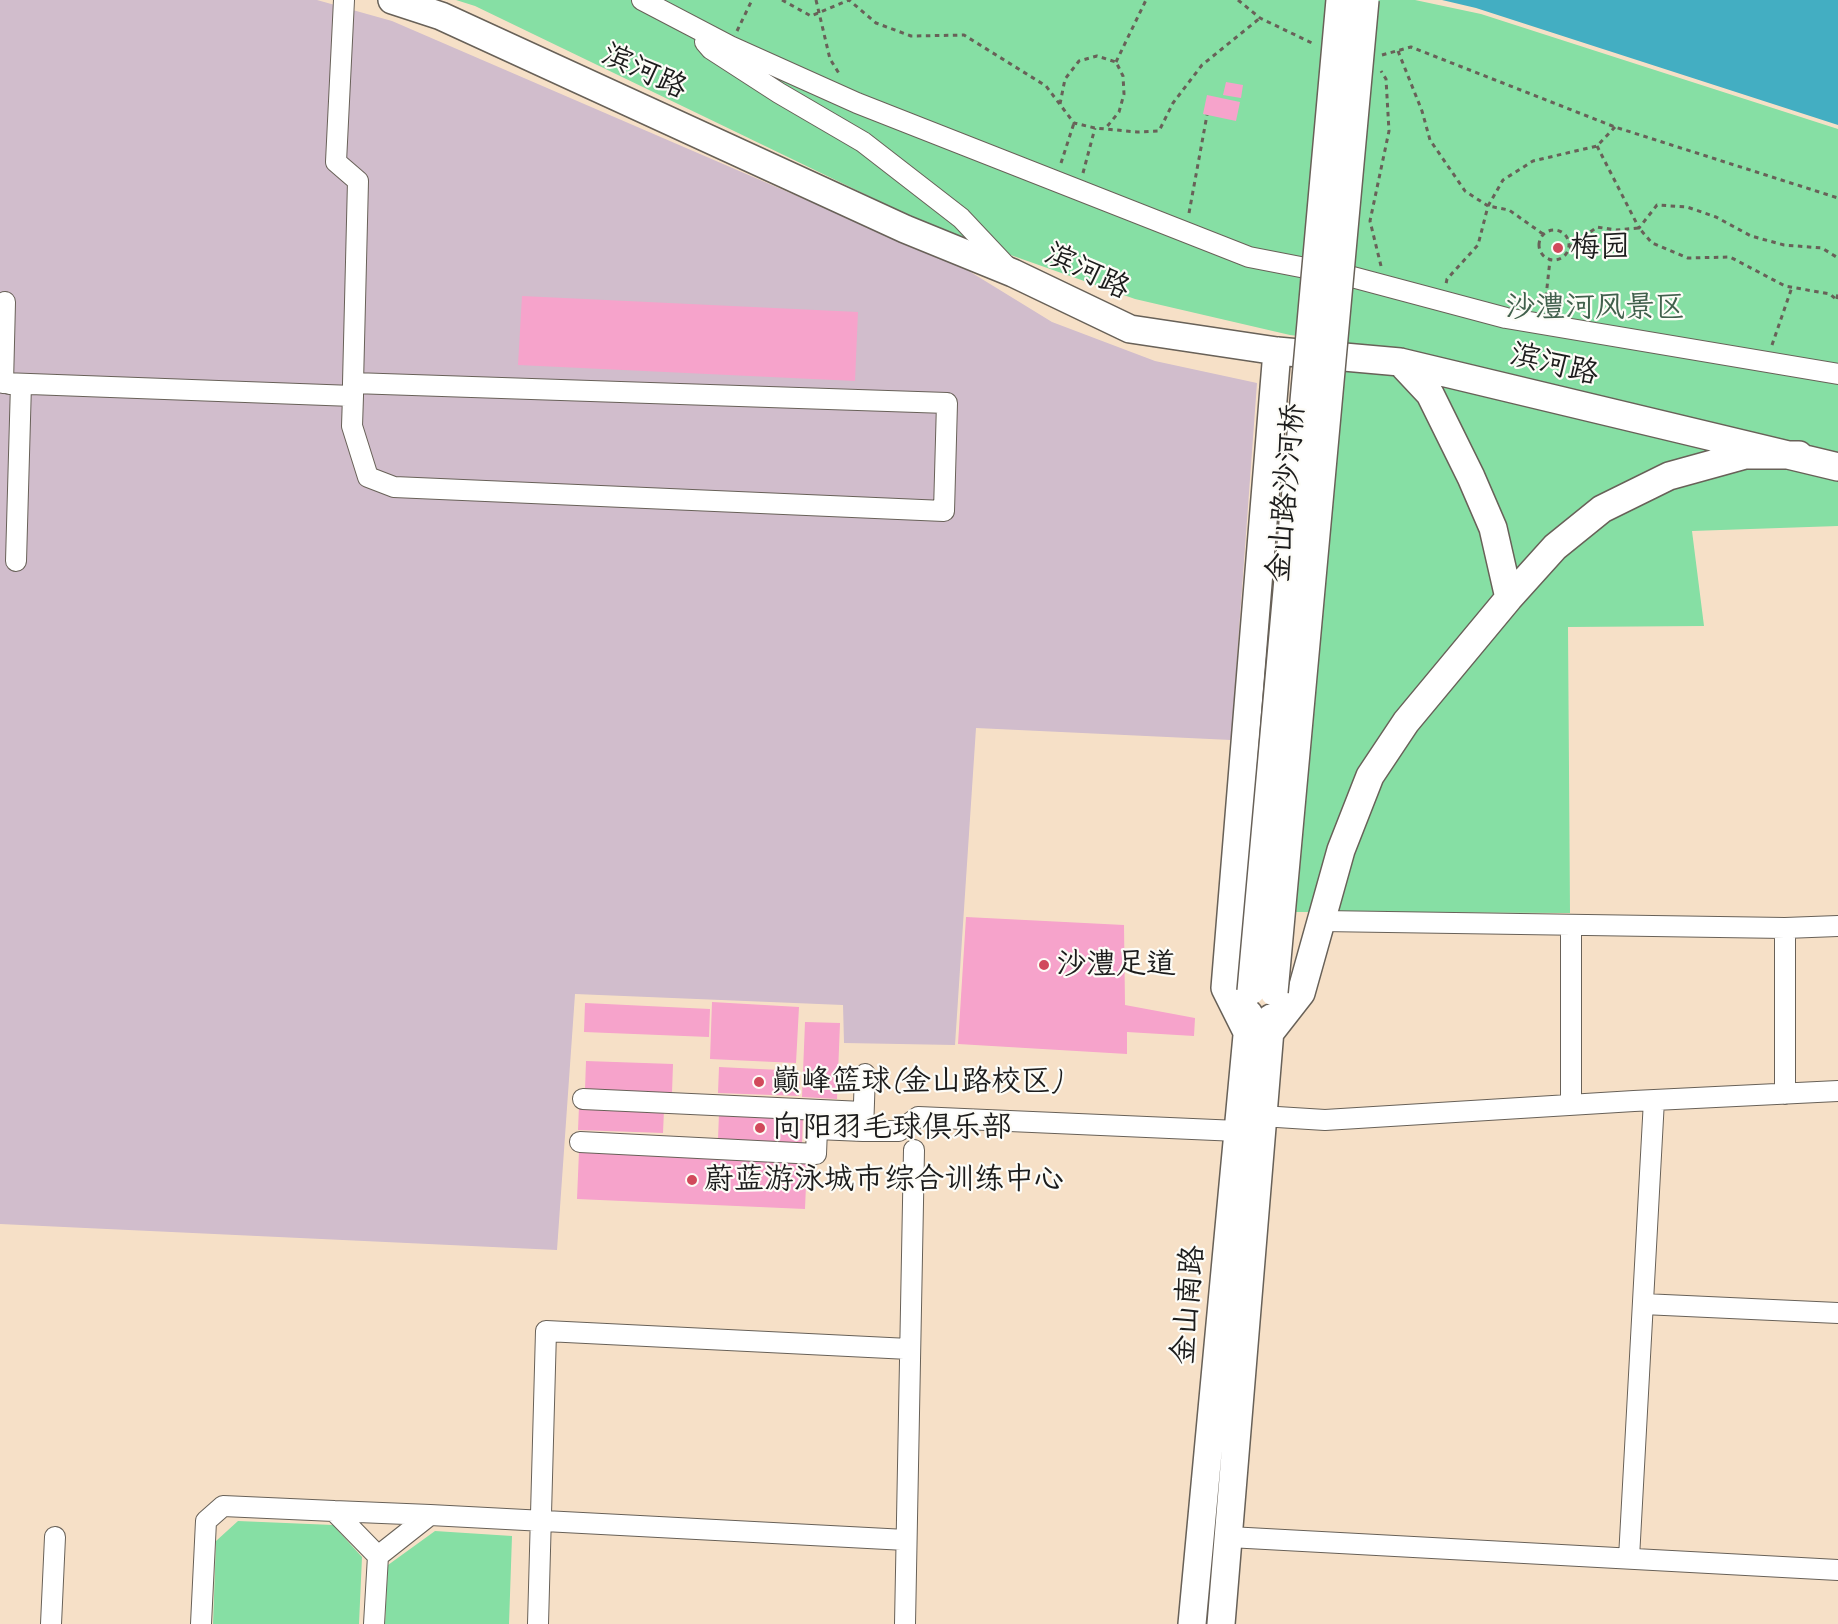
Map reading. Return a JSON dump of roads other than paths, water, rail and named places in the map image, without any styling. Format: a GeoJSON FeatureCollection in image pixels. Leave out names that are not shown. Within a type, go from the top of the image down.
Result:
{"type":"FeatureCollection","features":[{"type":"Feature","properties":{"kind":"street"},"geometry":{"type":"LineString","coordinates":[[5,302],[3,383],[21,384],[353,390],[947,403],[944,511],[394,487],[368,477],[352,426],[353,390],[358,181],[336,162],[344,0]]}},
{"type":"Feature","properties":{"kind":"street","name":"滨河路"},"geometry":{"type":"LineString","coordinates":[[392,0],[441,16],[906,229],[1013,273],[1130,329],[1276,351],[1400,362],[1799,455]]}},
{"type":"Feature","properties":{"kind":"street"},"geometry":{"type":"LineString","coordinates":[[642,0],[730,46],[857,103],[1249,257],[1380,284],[1506,318],[1838,374]]}},
{"type":"Feature","properties":{"kind":"street","name":"金山路沙河桥"},"geometry":{"type":"LineString","coordinates":[[1328,272],[1340,0]]}},
{"type":"Feature","properties":{"kind":"street","name":"金山路沙河桥"},"geometry":{"type":"LineString","coordinates":[[1262,992],[1328,272],[1365,0]]}},
{"type":"Feature","properties":{"kind":"street"},"geometry":{"type":"LineString","coordinates":[[694,26],[711,49],[863,142],[961,218],[1013,273]]}},
{"type":"Feature","properties":{"kind":"street"},"geometry":{"type":"LineString","coordinates":[[1276,351],[1226,988],[1258,1033],[1301,993],[1341,850],[1370,776],[1406,722],[1509,598],[1555,547],[1611,504],[1670,476],[1745,455],[1799,455],[1834,463]]}},
{"type":"Feature","properties":{"kind":"street"},"geometry":{"type":"LineString","coordinates":[[1400,362],[1430,394],[1471,477],[1493,528],[1509,598]]}},
{"type":"Feature","properties":{"kind":"street"},"geometry":{"type":"LineString","coordinates":[[16,561],[21,384]]}},
{"type":"Feature","properties":{"kind":"street"},"geometry":{"type":"LineString","coordinates":[[1322,921],[1838,926]]}},
{"type":"Feature","properties":{"kind":"street"},"geometry":{"type":"LineString","coordinates":[[1570,1105],[1571,925]]}},
{"type":"Feature","properties":{"kind":"street"},"geometry":{"type":"LineString","coordinates":[[1785,927],[1785,1094]]}},
{"type":"Feature","properties":{"kind":"street","name":"金山南路"},"geometry":{"type":"LineString","coordinates":[[1192,1624],[1238,1131],[1258,1033],[1262,992]]}},
{"type":"Feature","properties":{"kind":"street","name":"金山南路"},"geometry":{"type":"LineString","coordinates":[[1221,1624],[1261,1116],[1258,1033]]}},
{"type":"Feature","properties":{"kind":"street"},"geometry":{"type":"LineString","coordinates":[[863,1121],[865,1074]]}},
{"type":"Feature","properties":{"kind":"street"},"geometry":{"type":"LineString","coordinates":[[1261,1116],[1325,1120],[1838,1091]]}},
{"type":"Feature","properties":{"kind":"street"},"geometry":{"type":"LineString","coordinates":[[583,1099],[863,1121],[899,1131],[918,1117],[1238,1131]]}},
{"type":"Feature","properties":{"kind":"street"},"geometry":{"type":"LineString","coordinates":[[1629,1558],[1654,1100]]}},
{"type":"Feature","properties":{"kind":"street"},"geometry":{"type":"LineString","coordinates":[[580,1142],[816,1154],[817,1129],[863,1121]]}},
{"type":"Feature","properties":{"kind":"street"},"geometry":{"type":"LineString","coordinates":[[905,1624],[914,1150]]}},
{"type":"Feature","properties":{"kind":"street"},"geometry":{"type":"LineString","coordinates":[[1643,1304],[1838,1313]]}},
{"type":"Feature","properties":{"kind":"street"},"geometry":{"type":"LineString","coordinates":[[538,1624],[546,1331],[909,1349]]}},
{"type":"Feature","properties":{"kind":"street"},"geometry":{"type":"LineString","coordinates":[[201,1624],[206,1521],[223,1506],[906,1540]]}},
{"type":"Feature","properties":{"kind":"street"},"geometry":{"type":"LineString","coordinates":[[334,1511],[378,1556],[374,1624]]}},
{"type":"Feature","properties":{"kind":"street"},"geometry":{"type":"LineString","coordinates":[[378,1556],[430,1515]]}},
{"type":"Feature","properties":{"kind":"street"},"geometry":{"type":"LineString","coordinates":[[51,1624],[55,1537]]}},
{"type":"Feature","properties":{"kind":"street"},"geometry":{"type":"LineString","coordinates":[[1229,1537],[1838,1570]]}},
{"type":"Feature","properties":{"kind":"water"},"geometry":{"type":"Polygon","coordinates":[[[1442,0],[1838,0],[1838,125],[1476,8],[1442,0]]]}},
{"type":"Feature","properties":{"kind":"place","name":"梅园"},"geometry":{"type":"Point","coordinates":[1558,248]}},
{"type":"Feature","properties":{"kind":"place","name":"沙澧足道"},"geometry":{"type":"Point","coordinates":[1044,965]}},
{"type":"Feature","properties":{"kind":"place","name":"巅峰篮球(金山路校区)"},"geometry":{"type":"Point","coordinates":[759,1082]}},
{"type":"Feature","properties":{"kind":"place","name":"向阳羽毛球俱乐部"},"geometry":{"type":"Point","coordinates":[760,1128]}},
{"type":"Feature","properties":{"kind":"place","name":"蔚蓝游泳城市综合训练中心"},"geometry":{"type":"Point","coordinates":[692,1180]}},
{"type":"Feature","properties":{"kind":"park label","name":"沙澧河风景区"},"geometry":{"type":"Point","coordinates":[1595,308]}}]}
